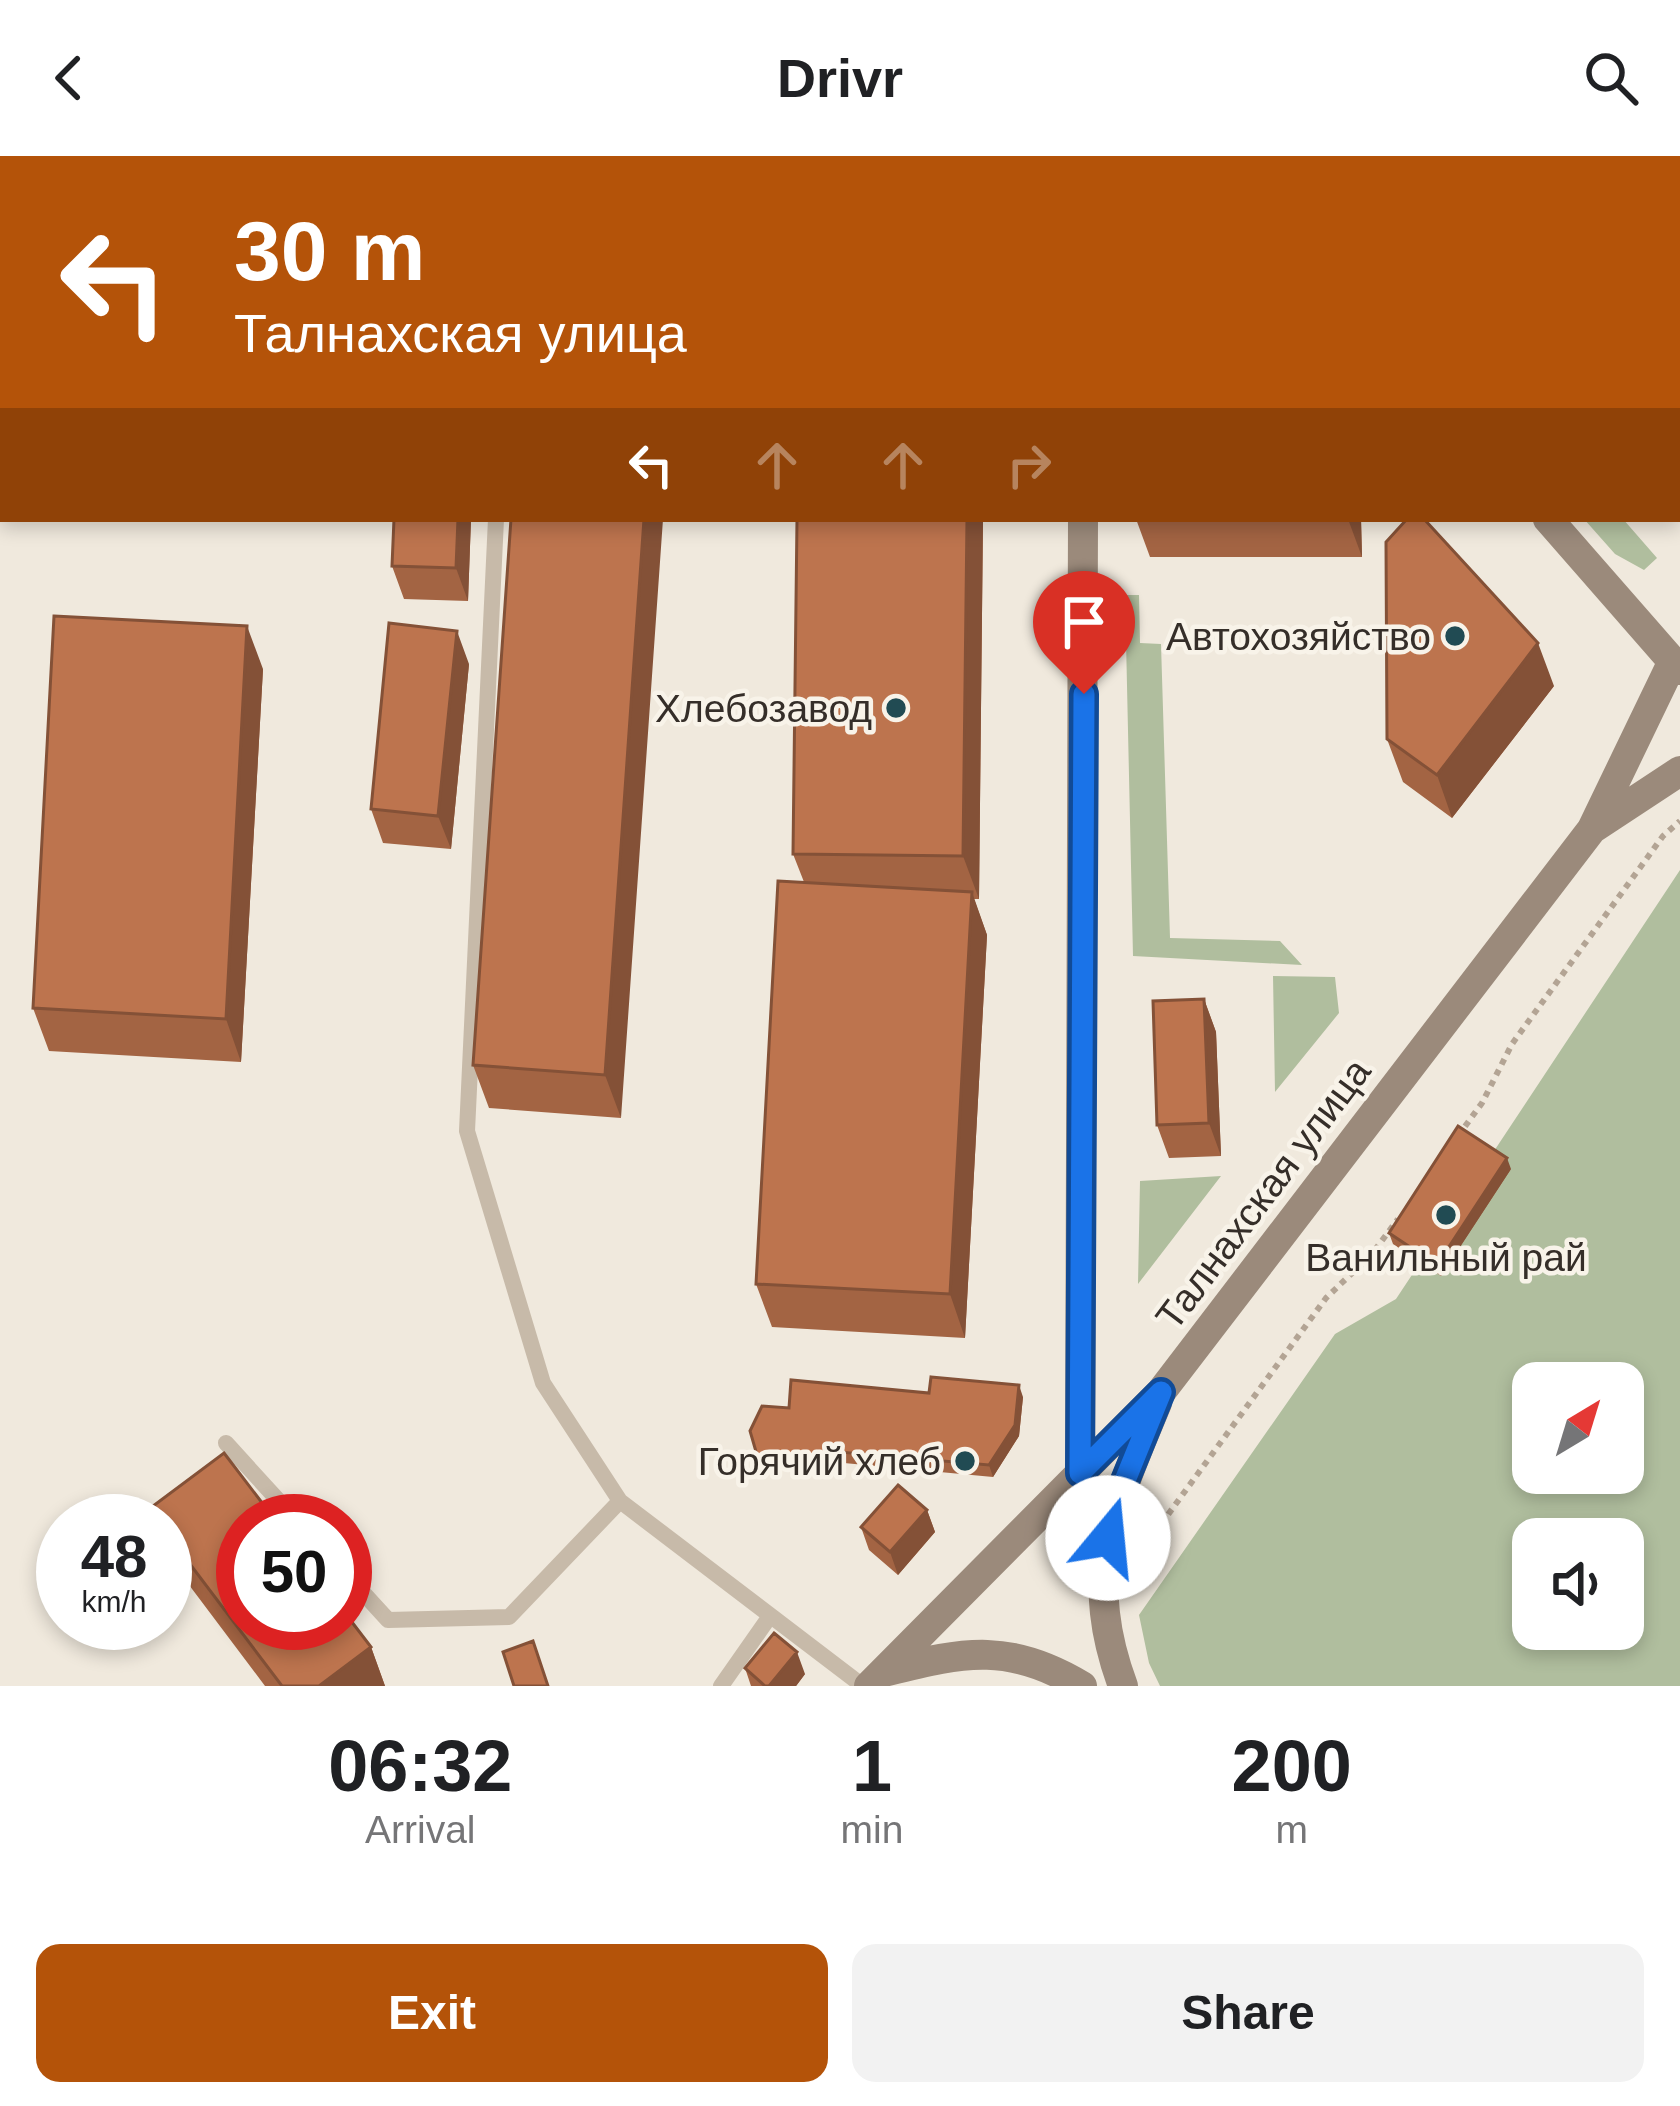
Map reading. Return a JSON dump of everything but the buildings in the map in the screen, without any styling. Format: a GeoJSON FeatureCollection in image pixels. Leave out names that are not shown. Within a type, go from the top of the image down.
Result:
{"type":"FeatureCollection","features":[{"type":"Feature","properties":{"kind":"main road"},"geometry":{"type":"LineString","coordinates":[[1080,1473],[1083,522]]}},
{"type":"Feature","properties":{"kind":"main road"},"geometry":{"type":"LineString","coordinates":[[1551,522],[1676,666]]}},
{"type":"Feature","properties":{"kind":"main road","name":"Талнахская улица"},"geometry":{"type":"LineString","coordinates":[[872,1682],[1161,1392],[1592,829],[1676,666]]}},
{"type":"Feature","properties":{"kind":"main road","name":"Талнахская улица"},"geometry":{"type":"LineString","coordinates":[[1592,829],[1680,771]]}},
{"type":"Feature","properties":{"kind":"main road"},"geometry":{"type":"LineString","coordinates":[[1124,1686],[1104,1613],[1103,1565],[1113,1510],[1161,1392]]}},
{"type":"Feature","properties":{"kind":"main road"},"geometry":{"type":"LineString","coordinates":[[872,1682],[948,1655],[995,1653],[1037,1661],[1082,1686]]}},
{"type":"Feature","properties":{"kind":"lane"},"geometry":{"type":"LineString","coordinates":[[496,522],[467,1131],[543,1383],[620,1501],[770,1616],[872,1682]]}},
{"type":"Feature","properties":{"kind":"lane"},"geometry":{"type":"LineString","coordinates":[[226,1443],[272,1494]]}},
{"type":"Feature","properties":{"kind":"lane"},"geometry":{"type":"LineString","coordinates":[[372,1603],[388,1620],[509,1617],[620,1501]]}},
{"type":"Feature","properties":{"kind":"lane"},"geometry":{"type":"LineString","coordinates":[[721,1686],[770,1616]]}},
{"type":"Feature","properties":{"kind":"path"},"geometry":{"type":"LineString","coordinates":[[1455,1141],[1482,1103],[1512,1043],[1663,836],[1680,821]]}},
{"type":"Feature","properties":{"kind":"path"},"geometry":{"type":"LineString","coordinates":[[1141,1552],[1326,1298],[1372,1254],[1400,1216]]}},
{"type":"Feature","properties":{"kind":"green space"},"geometry":{"type":"Polygon","coordinates":[[[1587,522],[1626,522],[1657,558],[1644,570],[1615,554],[1587,522]]]}},
{"type":"Feature","properties":{"kind":"green space"},"geometry":{"type":"Polygon","coordinates":[[[1125,595],[1139,595],[1140,643],[1161,644],[1170,938],[1280,941],[1302,965],[1133,956],[1125,595]]]}},
{"type":"Feature","properties":{"kind":"green space"},"geometry":{"type":"Polygon","coordinates":[[[1680,870],[1680,1686],[1160,1686],[1149,1663],[1139,1615],[1335,1334],[1396,1299],[1680,870]]]}},
{"type":"Feature","properties":{"kind":"green space"},"geometry":{"type":"Polygon","coordinates":[[[1273,976],[1335,977],[1339,1013],[1275,1092],[1273,976]]]}},
{"type":"Feature","properties":{"kind":"green space"},"geometry":{"type":"Polygon","coordinates":[[[1221,1176],[1138,1284],[1140,1181],[1221,1176]]]}},
{"type":"Feature","properties":{"kind":"place","name":"Автохозяйство"},"geometry":{"type":"Point","coordinates":[1455,636]}},
{"type":"Feature","properties":{"kind":"place","name":"Хлебозавод"},"geometry":{"type":"Point","coordinates":[896,708]}},
{"type":"Feature","properties":{"kind":"place","name":"Ванильный рай"},"geometry":{"type":"Point","coordinates":[1446,1215]}},
{"type":"Feature","properties":{"kind":"place","name":"Горячий хлеб"},"geometry":{"type":"Point","coordinates":[965,1461]}},
{"type":"Feature","properties":{"kind":"route"},"geometry":{"type":"LineString","coordinates":[[1084,694],[1080,1473],[1161,1392],[1113,1510],[1108,1538]]}}]}
